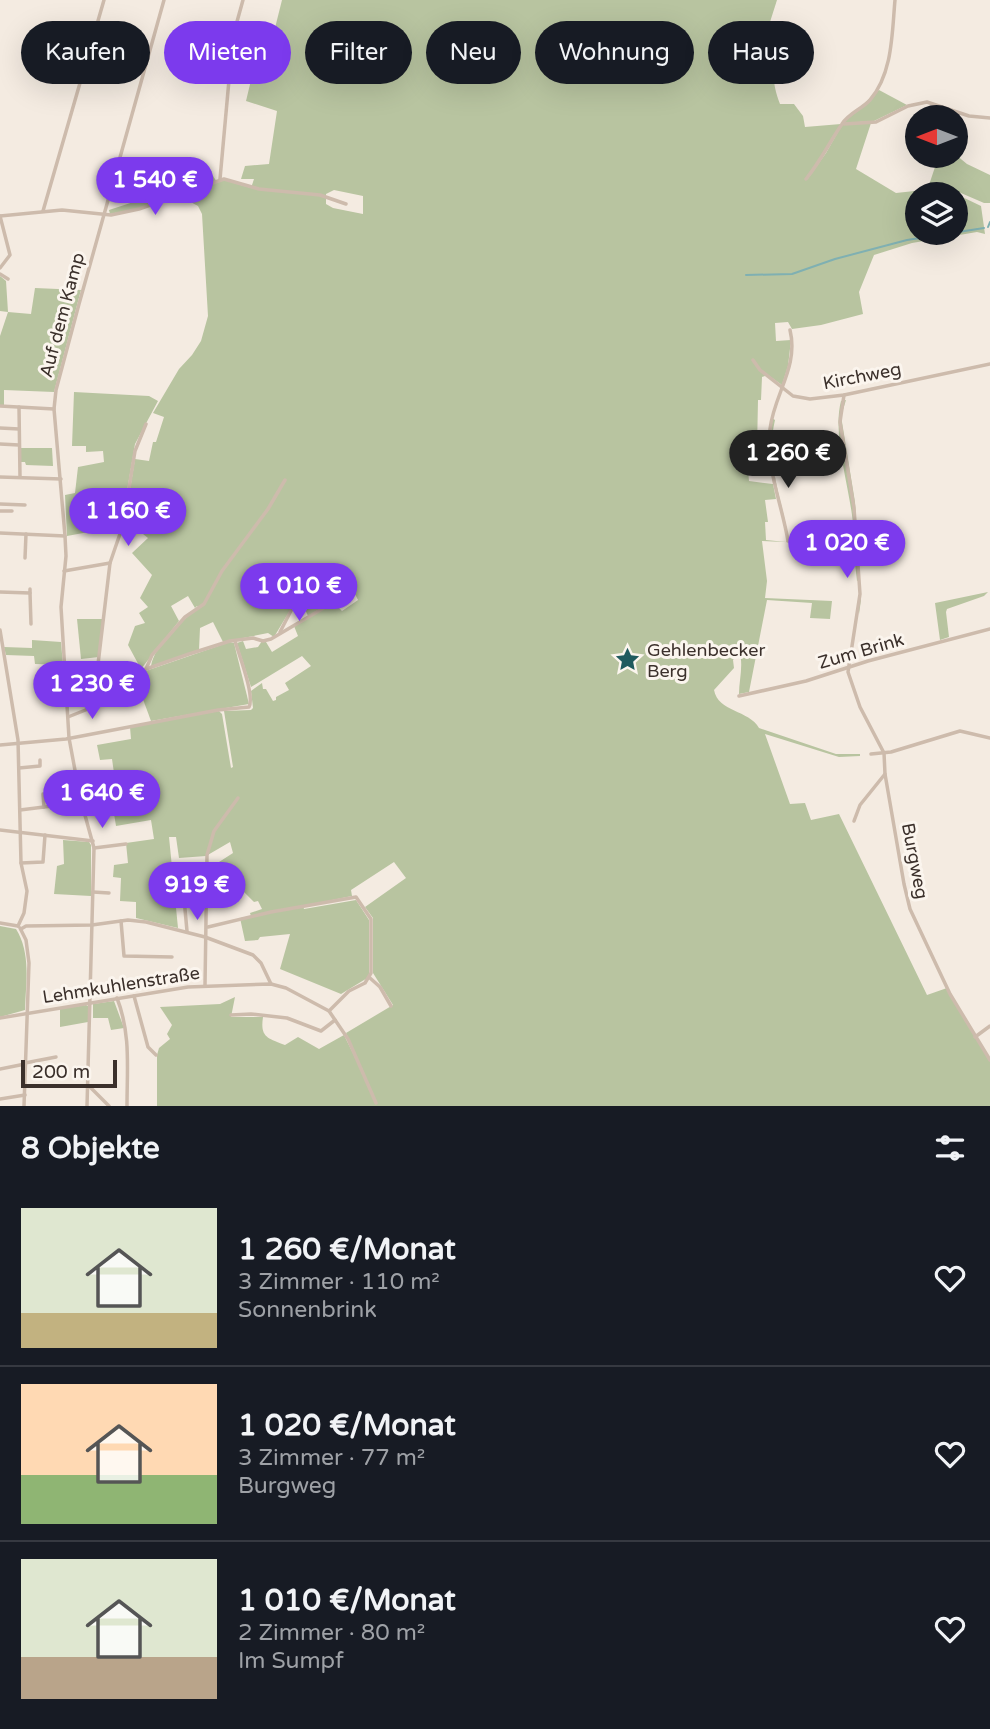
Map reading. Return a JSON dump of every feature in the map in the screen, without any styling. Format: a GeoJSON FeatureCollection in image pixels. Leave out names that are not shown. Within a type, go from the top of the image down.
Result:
{"type":"FeatureCollection","features":[{"type":"Feature","properties":{"kind":"street"},"geometry":{"type":"LineString","coordinates":[[43,211],[104,0]]}},
{"type":"Feature","properties":{"kind":"street","name":"Auf dem Kamp"},"geometry":{"type":"LineString","coordinates":[[87,1106],[94,848],[80,797],[69,738],[61,607],[65,536],[54,409],[56,390],[164,0]]}},
{"type":"Feature","properties":{"kind":"street"},"geometry":{"type":"LineString","coordinates":[[220,179],[233,36],[243,0]]}},
{"type":"Feature","properties":{"kind":"street"},"geometry":{"type":"LineString","coordinates":[[806,179],[826,152],[841,124],[869,101],[881,84],[888,64],[895,0]]}},
{"type":"Feature","properties":{"kind":"street"},"geometry":{"type":"LineString","coordinates":[[841,124],[876,122],[908,106],[928,102],[969,116],[990,118]]}},
{"type":"Feature","properties":{"kind":"street"},"geometry":{"type":"LineString","coordinates":[[0,268],[10,255],[0,216],[62,210],[105,214],[139,209],[220,179],[259,189],[320,195],[346,204]]}},
{"type":"Feature","properties":{"kind":"street"},"geometry":{"type":"LineString","coordinates":[[0,274],[8,279]]}},
{"type":"Feature","properties":{"kind":"street"},"geometry":{"type":"LineString","coordinates":[[790,330],[791,357],[769,432],[774,485],[788,541],[857,543]]}},
{"type":"Feature","properties":{"kind":"street","name":"Kirchweg"},"geometry":{"type":"LineString","coordinates":[[753,360],[760,370],[801,399],[844,395],[990,364]]}},
{"type":"Feature","properties":{"kind":"street","name":"Burgweg"},"geometry":{"type":"LineString","coordinates":[[844,395],[840,422],[854,508],[859,600],[848,668],[860,707],[884,753],[907,899],[948,987],[990,1060]]}},
{"type":"Feature","properties":{"kind":"street"},"geometry":{"type":"LineString","coordinates":[[0,406],[54,409]]}},
{"type":"Feature","properties":{"kind":"street"},"geometry":{"type":"LineString","coordinates":[[19,407],[20,477]]}},
{"type":"Feature","properties":{"kind":"street"},"geometry":{"type":"LineString","coordinates":[[68,717],[88,709],[94,698],[110,563],[123,525],[135,451],[146,424]]}},
{"type":"Feature","properties":{"kind":"street"},"geometry":{"type":"LineString","coordinates":[[0,428],[19,429]]}},
{"type":"Feature","properties":{"kind":"street"},"geometry":{"type":"LineString","coordinates":[[0,444],[19,445]]}},
{"type":"Feature","properties":{"kind":"street"},"geometry":{"type":"LineString","coordinates":[[0,477],[61,479]]}},
{"type":"Feature","properties":{"kind":"street"},"geometry":{"type":"LineString","coordinates":[[146,669],[152,655],[185,617],[204,604],[222,571],[268,509],[285,480]]}},
{"type":"Feature","properties":{"kind":"street"},"geometry":{"type":"LineString","coordinates":[[0,504],[25,505]]}},
{"type":"Feature","properties":{"kind":"street"},"geometry":{"type":"LineString","coordinates":[[0,511],[12,511]]}},
{"type":"Feature","properties":{"kind":"street"},"geometry":{"type":"LineString","coordinates":[[0,533],[65,536]]}},
{"type":"Feature","properties":{"kind":"street"},"geometry":{"type":"LineString","coordinates":[[25,558],[26,534]]}},
{"type":"Feature","properties":{"kind":"street"},"geometry":{"type":"LineString","coordinates":[[64,571],[110,563]]}},
{"type":"Feature","properties":{"kind":"street"},"geometry":{"type":"LineString","coordinates":[[0,592],[30,591],[31,624]]}},
{"type":"Feature","properties":{"kind":"street"},"geometry":{"type":"LineString","coordinates":[[94,698],[100,696],[112,684],[146,669],[235,641],[253,638],[265,640],[344,596]]}},
{"type":"Feature","properties":{"kind":"street"},"geometry":{"type":"LineString","coordinates":[[279,634],[296,601]]}},
{"type":"Feature","properties":{"kind":"street","name":"Zum Brink"},"geometry":{"type":"LineString","coordinates":[[739,696],[806,681],[990,629]]}},
{"type":"Feature","properties":{"kind":"street"},"geometry":{"type":"LineString","coordinates":[[0,630],[18,743],[21,863],[27,891],[19,928],[26,940],[29,963],[24,1106]]}},
{"type":"Feature","properties":{"kind":"street"},"geometry":{"type":"LineString","coordinates":[[0,745],[69,738],[218,710],[246,708],[251,702],[249,689],[235,641]]}},
{"type":"Feature","properties":{"kind":"street"},"geometry":{"type":"LineString","coordinates":[[870,754],[884,753],[960,731],[990,738]]}},
{"type":"Feature","properties":{"kind":"street"},"geometry":{"type":"LineString","coordinates":[[19,768],[40,766],[40,760]]}},
{"type":"Feature","properties":{"kind":"street"},"geometry":{"type":"LineString","coordinates":[[854,821],[860,805],[886,774]]}},
{"type":"Feature","properties":{"kind":"street"},"geometry":{"type":"LineString","coordinates":[[43,794],[44,807]]}},
{"type":"Feature","properties":{"kind":"street"},"geometry":{"type":"LineString","coordinates":[[205,985],[207,855],[217,826],[237,798]]}},
{"type":"Feature","properties":{"kind":"street"},"geometry":{"type":"LineString","coordinates":[[20,810],[52,806]]}},
{"type":"Feature","properties":{"kind":"street"},"geometry":{"type":"LineString","coordinates":[[0,830],[93,841]]}},
{"type":"Feature","properties":{"kind":"street"},"geometry":{"type":"LineString","coordinates":[[21,863],[43,862],[45,835]]}},
{"type":"Feature","properties":{"kind":"street"},"geometry":{"type":"LineString","coordinates":[[94,848],[126,844]]}},
{"type":"Feature","properties":{"kind":"street"},"geometry":{"type":"LineString","coordinates":[[181,866],[187,931]]}},
{"type":"Feature","properties":{"kind":"street"},"geometry":{"type":"LineString","coordinates":[[93,892],[109,893]]}},
{"type":"Feature","properties":{"kind":"street"},"geometry":{"type":"LineString","coordinates":[[208,926],[356,897],[366,911],[373,929],[370,978],[343,996],[329,1011]]}},
{"type":"Feature","properties":{"kind":"street"},"geometry":{"type":"LineString","coordinates":[[0,923],[19,928],[139,920],[187,931],[238,948],[258,958],[271,984]]}},
{"type":"Feature","properties":{"kind":"street"},"geometry":{"type":"LineString","coordinates":[[121,921],[124,956],[172,957]]}},
{"type":"Feature","properties":{"kind":"street"},"geometry":{"type":"LineString","coordinates":[[370,978],[380,987],[391,1006]]}},
{"type":"Feature","properties":{"kind":"street","name":"Lehmkuhlenstraße"},"geometry":{"type":"LineString","coordinates":[[0,1018],[205,985],[271,984],[286,988],[329,1011],[361,1066],[376,1103]]}},
{"type":"Feature","properties":{"kind":"street"},"geometry":{"type":"LineString","coordinates":[[133,995],[148,1047],[156,1055]]}},
{"type":"Feature","properties":{"kind":"street"},"geometry":{"type":"LineString","coordinates":[[117,998],[127,1036],[127,1106]]}},
{"type":"Feature","properties":{"kind":"street"},"geometry":{"type":"LineString","coordinates":[[231,1016],[251,1014],[287,1018],[321,1031],[335,1020]]}},
{"type":"Feature","properties":{"kind":"street"},"geometry":{"type":"LineString","coordinates":[[975,1037],[990,1026]]}},
{"type":"Feature","properties":{"kind":"street"},"geometry":{"type":"LineString","coordinates":[[0,1069],[56,1057]]}},
{"type":"Feature","properties":{"kind":"street"},"geometry":{"type":"LineString","coordinates":[[88,1084],[109,1106]]}},
{"type":"Feature","properties":{"kind":"street"},"geometry":{"type":"LineString","coordinates":[[0,1099],[24,1095]]}},
{"type":"Feature","properties":{"kind":"green space"},"geometry":{"type":"Polygon","coordinates":[[[282,0],[777,0],[770,21],[708,21],[708,84],[775,84],[780,104],[794,104],[803,116],[805,127],[841,124],[807,180],[842,125],[871,123],[856,169],[896,193],[905,192],[906,245],[874,255],[859,292],[863,314],[792,329],[788,322],[775,323],[776,341],[791,340],[788,366],[782,385],[768,375],[762,377],[761,400],[758,400],[757,449],[746,449],[749,481],[773,484],[776,499],[765,500],[768,522],[765,522],[766,540],[788,540],[774,470],[789,540],[854,540],[839,433],[841,401],[846,400],[842,422],[855,502],[861,600],[859,614],[859,580],[857,581],[853,545],[762,541],[767,581],[765,598],[832,601],[830,619],[810,618],[812,603],[767,600],[749,692],[739,694],[739,651],[733,660],[734,668],[714,690],[721,703],[748,718],[759,728],[836,754],[860,754],[839,757],[765,734],[790,804],[805,803],[811,820],[839,814],[927,995],[947,988],[990,1061],[990,1106],[157,1106],[157,1055],[159,1048],[170,1039],[167,1034],[172,1025],[160,1007],[220,1004],[235,997],[231,1017],[263,1017],[266,1036],[285,1045],[298,1037],[319,1049],[344,1035],[375,1098],[346,1033],[393,1005],[373,973],[373,918],[365,907],[406,878],[394,862],[351,890],[352,896],[303,906],[304,909],[356,900],[369,920],[369,977],[341,994],[280,969],[290,934],[245,941],[240,918],[251,916],[250,913],[262,909],[258,901],[254,902],[239,887],[219,862],[233,853],[230,842],[206,856],[179,858],[176,837],[169,837],[178,928],[136,918],[136,902],[120,901],[121,878],[113,877],[114,865],[128,863],[126,843],[154,839],[151,820],[116,826],[110,789],[119,789],[122,784],[115,780],[112,759],[100,760],[97,745],[131,739],[130,727],[219,711],[222,714],[231,768],[233,767],[224,711],[251,710],[251,691],[262,683],[263,689],[266,689],[273,701],[276,700],[276,697],[289,690],[285,683],[311,666],[302,656],[251,687],[237,643],[243,641],[246,649],[258,647],[262,641],[266,642],[272,652],[298,636],[294,626],[334,603],[342,611],[358,600],[354,592],[343,595],[308,616],[304,607],[317,599],[307,602],[302,598],[290,603],[292,607],[274,637],[268,633],[223,642],[213,622],[200,628],[199,650],[151,666],[162,642],[141,669],[128,645],[135,626],[145,623],[139,613],[148,607],[140,598],[152,575],[132,553],[148,538],[138,530],[124,527],[135,459],[149,461],[153,442],[156,442],[164,417],[153,413],[179,369],[201,341],[208,316],[202,214],[198,206],[187,200],[181,201],[176,194],[139,208],[110,214],[109,210],[213,176],[217,182],[224,180],[251,188],[254,179],[241,179],[245,166],[269,164],[277,111],[246,101],[250,84],[291,84],[291,21],[277,21],[282,0]],[[334,190],[326,194],[326,204],[333,208],[363,214],[363,196],[334,190]],[[188,596],[171,606],[179,621],[164,640],[199,608],[195,608],[188,596]]]}},
{"type":"Feature","properties":{"kind":"green space"},"geometry":{"type":"Polygon","coordinates":[[[879,90],[907,105],[874,121],[843,123],[879,90]]]}},
{"type":"Feature","properties":{"kind":"green space"},"geometry":{"type":"Polygon","coordinates":[[[968,164],[990,175],[990,203],[968,196],[968,182],[930,182],[935,168],[968,168],[968,164]]]}},
{"type":"Feature","properties":{"kind":"green space"},"geometry":{"type":"Polygon","coordinates":[[[968,200],[981,206],[985,234],[968,234],[968,200]]]}},
{"type":"Feature","properties":{"kind":"green space"},"geometry":{"type":"Polygon","coordinates":[[[0,276],[6,281],[8,312],[0,311],[0,276]]]}},
{"type":"Feature","properties":{"kind":"green space"},"geometry":{"type":"Polygon","coordinates":[[[35,288],[81,290],[54,392],[4,390],[4,405],[0,405],[0,336],[8,312],[31,314],[35,288]]]}},
{"type":"Feature","properties":{"kind":"green space"},"geometry":{"type":"Polygon","coordinates":[[[74,392],[149,396],[158,401],[135,444],[121,526],[67,536],[65,495],[75,493],[78,467],[104,462],[103,451],[86,452],[86,446],[72,446],[74,392]]]}},
{"type":"Feature","properties":{"kind":"green space"},"geometry":{"type":"Polygon","coordinates":[[[772,418],[775,420],[772,449],[771,434],[772,418]]]}},
{"type":"Feature","properties":{"kind":"green space"},"geometry":{"type":"Polygon","coordinates":[[[20,448],[52,448],[53,466],[26,465],[21,462],[20,448]]]}},
{"type":"Feature","properties":{"kind":"green space"},"geometry":{"type":"Polygon","coordinates":[[[988,592],[984,596],[947,609],[949,637],[940,640],[935,603],[988,592]]]}},
{"type":"Feature","properties":{"kind":"green space"},"geometry":{"type":"Polygon","coordinates":[[[77,619],[103,619],[99,657],[81,659],[77,619]]]}},
{"type":"Feature","properties":{"kind":"green space"},"geometry":{"type":"Polygon","coordinates":[[[32,640],[61,642],[63,665],[35,664],[34,656],[6,655],[4,647],[32,648],[32,640]]]}},
{"type":"Feature","properties":{"kind":"green space"},"geometry":{"type":"Polygon","coordinates":[[[230,642],[234,643],[249,704],[151,721],[134,675],[230,642]]]}},
{"type":"Feature","properties":{"kind":"green space"},"geometry":{"type":"Polygon","coordinates":[[[63,840],[89,842],[91,845],[91,896],[54,894],[57,866],[64,864],[63,840]]]}},
{"type":"Feature","properties":{"kind":"green space"},"geometry":{"type":"Polygon","coordinates":[[[0,926],[16,929],[21,938],[27,979],[25,1010],[0,1017],[0,926]]]}},
{"type":"Feature","properties":{"kind":"green space"},"geometry":{"type":"Polygon","coordinates":[[[114,1001],[124,1028],[111,1030],[108,1018],[93,1018],[93,1004],[114,1001]]]}},
{"type":"Feature","properties":{"kind":"green space"},"geometry":{"type":"Polygon","coordinates":[[[86,1005],[88,1022],[60,1027],[60,1009],[86,1005]]]}},
{"type":"Feature","properties":{"kind":"waterway"},"geometry":{"type":"LineString","coordinates":[[988,227],[990,222]]}},
{"type":"Feature","properties":{"kind":"waterway"},"geometry":{"type":"LineString","coordinates":[[746,275],[792,274],[835,259],[907,240],[984,228]]}},
{"type":"Feature","properties":{"kind":"place","name":"Gehlenbecker Berg"},"geometry":{"type":"Point","coordinates":[627,660]}}]}
